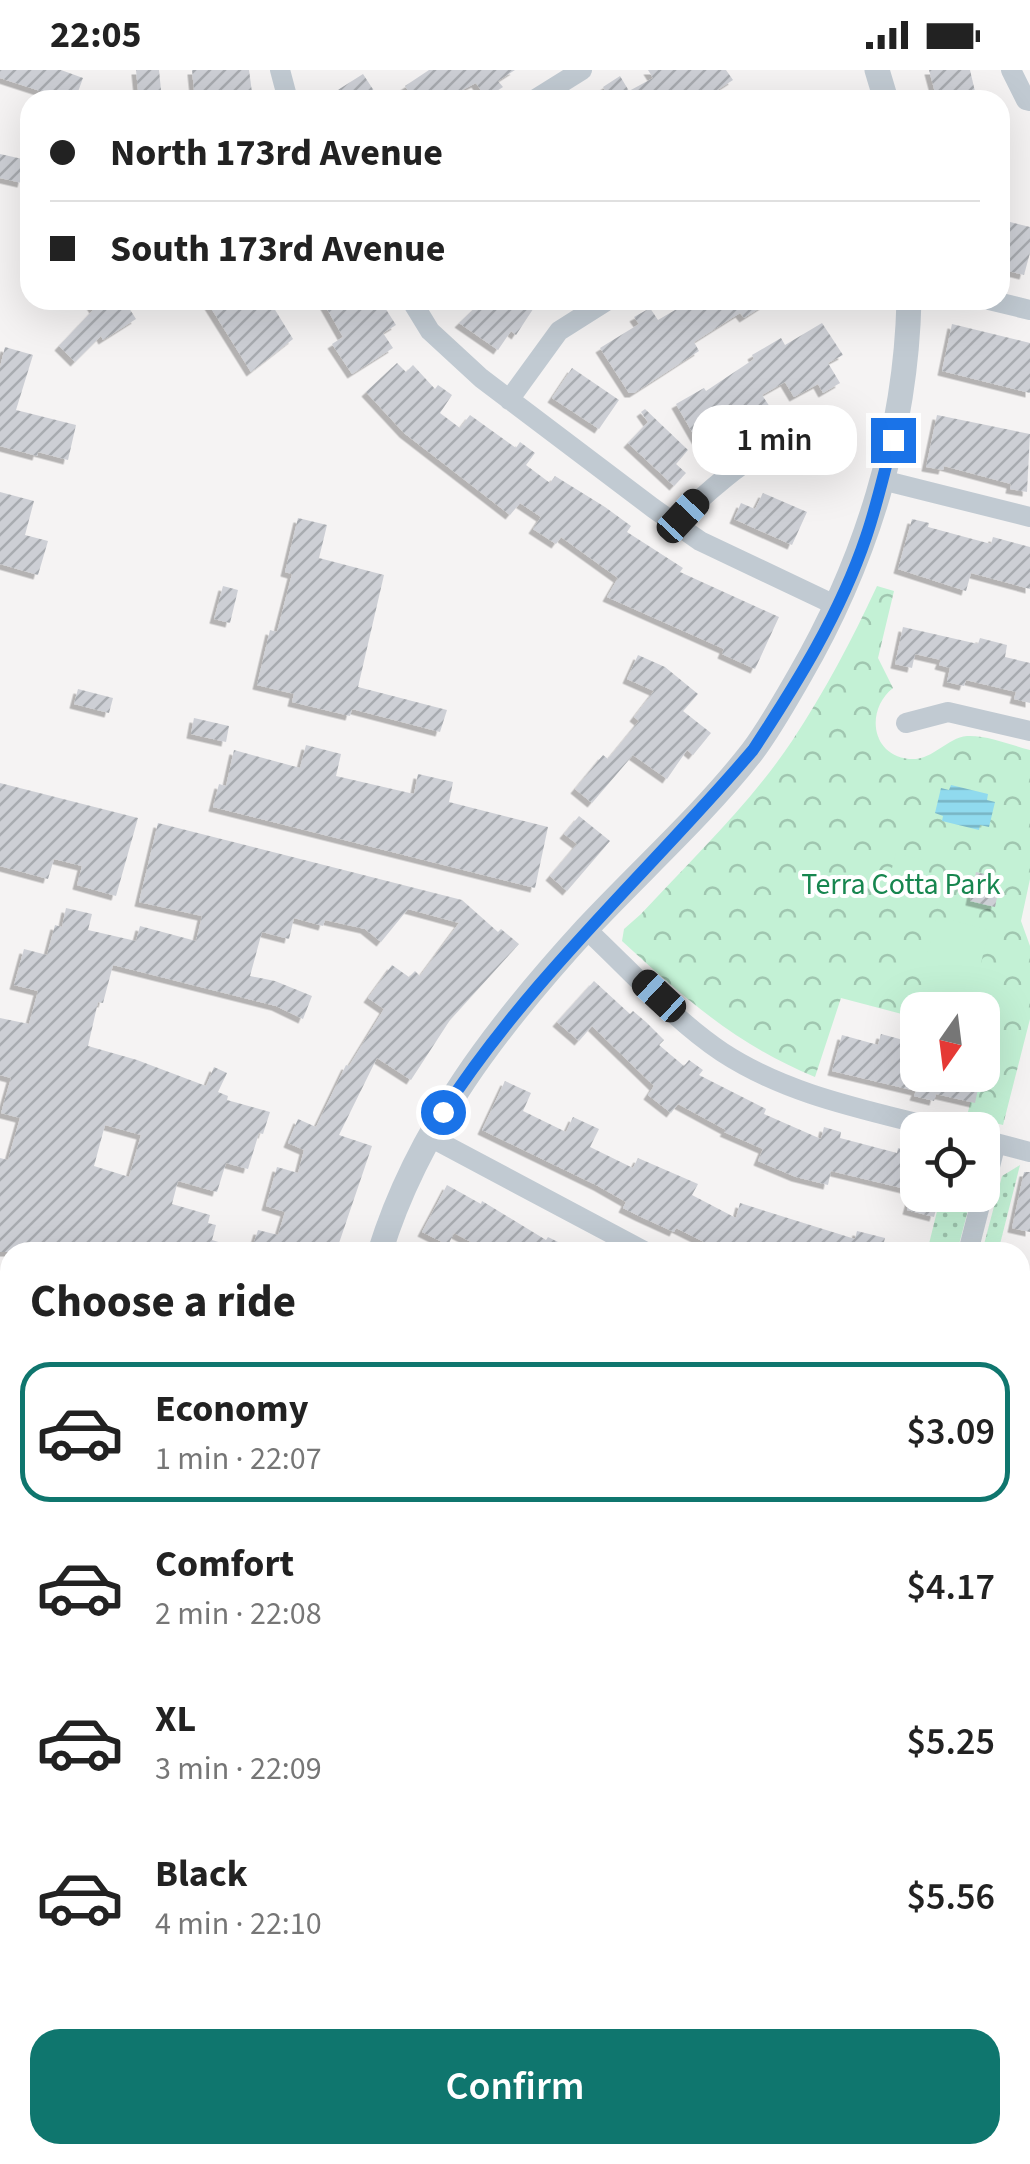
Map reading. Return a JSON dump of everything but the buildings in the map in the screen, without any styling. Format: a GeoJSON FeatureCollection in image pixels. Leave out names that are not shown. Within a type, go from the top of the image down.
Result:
{"type":"FeatureCollection","features":[{"type":"Feature","properties":{"kind":"street"},"geometry":{"type":"LineString","coordinates":[[550,90],[582,70]]}},
{"type":"Feature","properties":{"kind":"street"},"geometry":{"type":"LineString","coordinates":[[1011,70],[1028,100]]}},
{"type":"Feature","properties":{"kind":"street"},"geometry":{"type":"LineString","coordinates":[[416,310],[430,331],[508,400],[675,524],[700,541],[838,606]]}},
{"type":"Feature","properties":{"kind":"street"},"geometry":{"type":"LineString","coordinates":[[508,400],[560,331],[593,310]]}},
{"type":"Feature","properties":{"kind":"street"},"geometry":{"type":"LineString","coordinates":[[384,1242],[404,1185],[428,1136],[474,1065],[586,929],[672,842],[753,750],[782,706],[838,606],[866,538],[893,440],[908,310]]}},
{"type":"Feature","properties":{"kind":"street"},"geometry":{"type":"LineString","coordinates":[[675,524],[703,494],[761,455],[782,445],[814,445]]}},
{"type":"Feature","properties":{"kind":"street"},"geometry":{"type":"LineString","coordinates":[[882,480],[1030,517]]}},
{"type":"Feature","properties":{"kind":"street"},"geometry":{"type":"LineString","coordinates":[[906,723],[948,712],[1030,731]]}},
{"type":"Feature","properties":{"kind":"street"},"geometry":{"type":"LineString","coordinates":[[586,929],[720,1050],[758,1073],[808,1095],[900,1119]]}},
{"type":"Feature","properties":{"kind":"street"},"geometry":{"type":"LineString","coordinates":[[428,1136],[627,1242]]}},
{"type":"Feature","properties":{"kind":"street"},"geometry":{"type":"LineString","coordinates":[[1000,1145],[1030,1152]]}},
{"type":"Feature","properties":{"kind":"street"},"geometry":{"type":"LineString","coordinates":[[970,1242],[976,1212]]}},
{"type":"Feature","properties":{"kind":"green space","name":"Terra Cotta Park"},"geometry":{"type":"Polygon","coordinates":[[[877,586],[894,591],[878,658],[893,688],[879,707],[876,730],[886,749],[896,756],[918,759],[967,736],[1030,750],[1030,879],[1021,921],[1030,946],[1030,1019],[1003,1125],[1000,1112],[968,1112],[973,1092],[1000,1092],[1000,992],[900,992],[900,1014],[841,998],[815,1077],[736,1035],[667,982],[622,941],[624,929],[720,831],[776,764],[848,646],[877,586]]]}},
{"type":"Feature","properties":{"kind":"green space"},"geometry":{"type":"Polygon","coordinates":[[[896,853],[931,862],[924,892],[888,883],[896,853]]]}},
{"type":"Feature","properties":{"kind":"green space"},"geometry":{"type":"Polygon","coordinates":[[[937,916],[989,930],[974,992],[921,978],[937,916]]]}},
{"type":"Feature","properties":{"kind":"green space"},"geometry":{"type":"Polygon","coordinates":[[[1020,1165],[1001,1242],[985,1242],[993,1212],[1000,1212],[1002,1176],[1020,1165]]]}},
{"type":"Feature","properties":{"kind":"green space"},"geometry":{"type":"Polygon","coordinates":[[[937,1212],[968,1212],[960,1242],[929,1242],[937,1212]]]}},
{"type":"Feature","properties":{"kind":"water"},"geometry":{"type":"Polygon","coordinates":[[[951,785],[988,794],[987,800],[995,802],[989,827],[980,825],[979,830],[942,821],[943,816],[935,813],[941,788],[949,790],[951,785]]]}},
{"type":"Feature","properties":{"kind":"route"},"geometry":{"type":"LineString","coordinates":[[443,1112],[528,996],[753,750],[838,606],[866,538],[893,440]]}}]}
